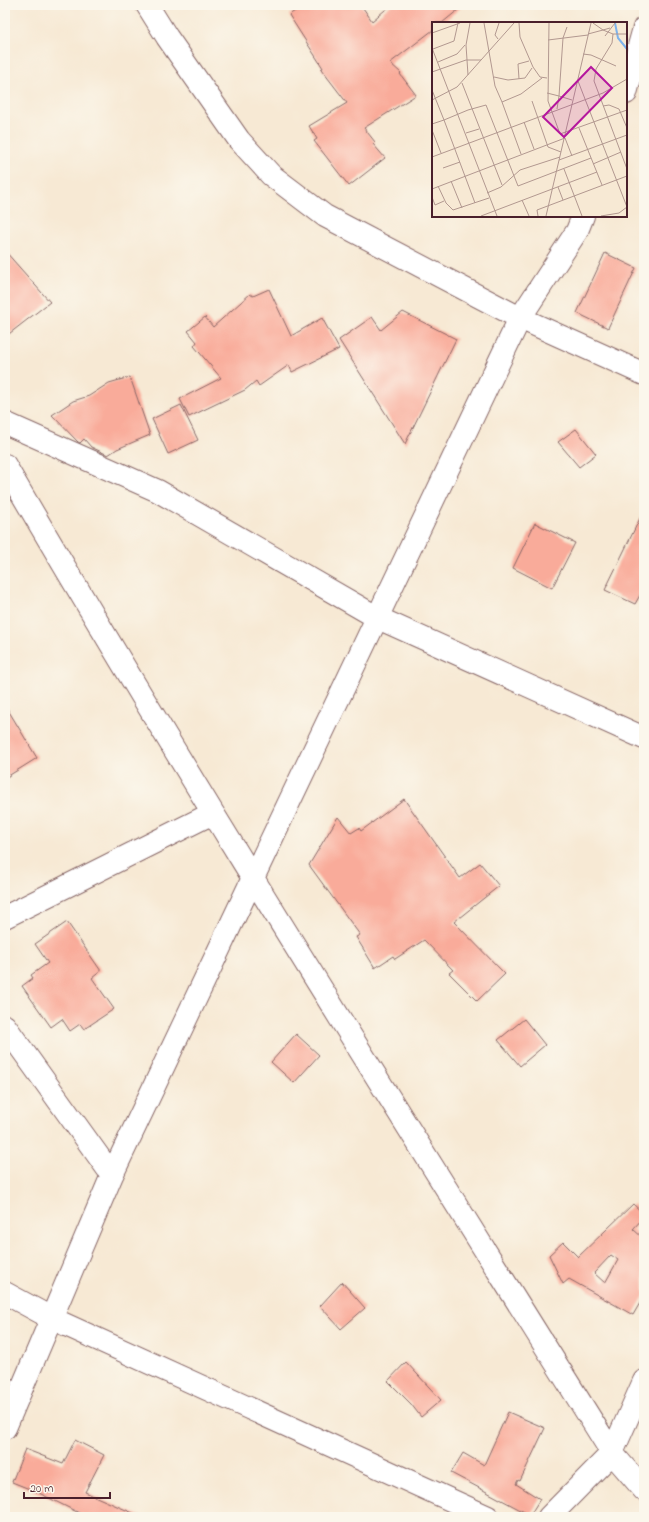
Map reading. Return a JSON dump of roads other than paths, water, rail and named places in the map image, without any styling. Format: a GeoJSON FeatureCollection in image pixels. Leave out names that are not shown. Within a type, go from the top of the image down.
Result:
{"type":"FeatureCollection","features":[{"type":"Feature","properties":{"kind":"street"},"geometry":{"type":"LineString","coordinates":[[147,5],[167,37],[239,140],[271,175],[325,216],[520,318],[644,374]]}},
{"type":"Feature","properties":{"kind":"street"},"geometry":{"type":"LineString","coordinates":[[627,89],[644,28]]}},
{"type":"Feature","properties":{"kind":"street"},"geometry":{"type":"LineString","coordinates":[[5,1428],[112,1175],[520,318],[577,230],[583,217]]}},
{"type":"Feature","properties":{"kind":"street"},"geometry":{"type":"LineString","coordinates":[[5,423],[158,491],[378,618],[644,738]]}},
{"type":"Feature","properties":{"kind":"street"},"geometry":{"type":"LineString","coordinates":[[5,465],[88,608],[253,878],[612,1453],[644,1490]]}},
{"type":"Feature","properties":{"kind":"street"},"geometry":{"type":"LineString","coordinates":[[5,917],[213,813]]}},
{"type":"Feature","properties":{"kind":"street"},"geometry":{"type":"LineString","coordinates":[[5,1026],[112,1175]]}},
{"type":"Feature","properties":{"kind":"street"},"geometry":{"type":"LineString","coordinates":[[5,1293],[52,1319],[488,1517]]}},
{"type":"Feature","properties":{"kind":"street"},"geometry":{"type":"LineString","coordinates":[[549,1517],[612,1453],[644,1382]]}}]}
